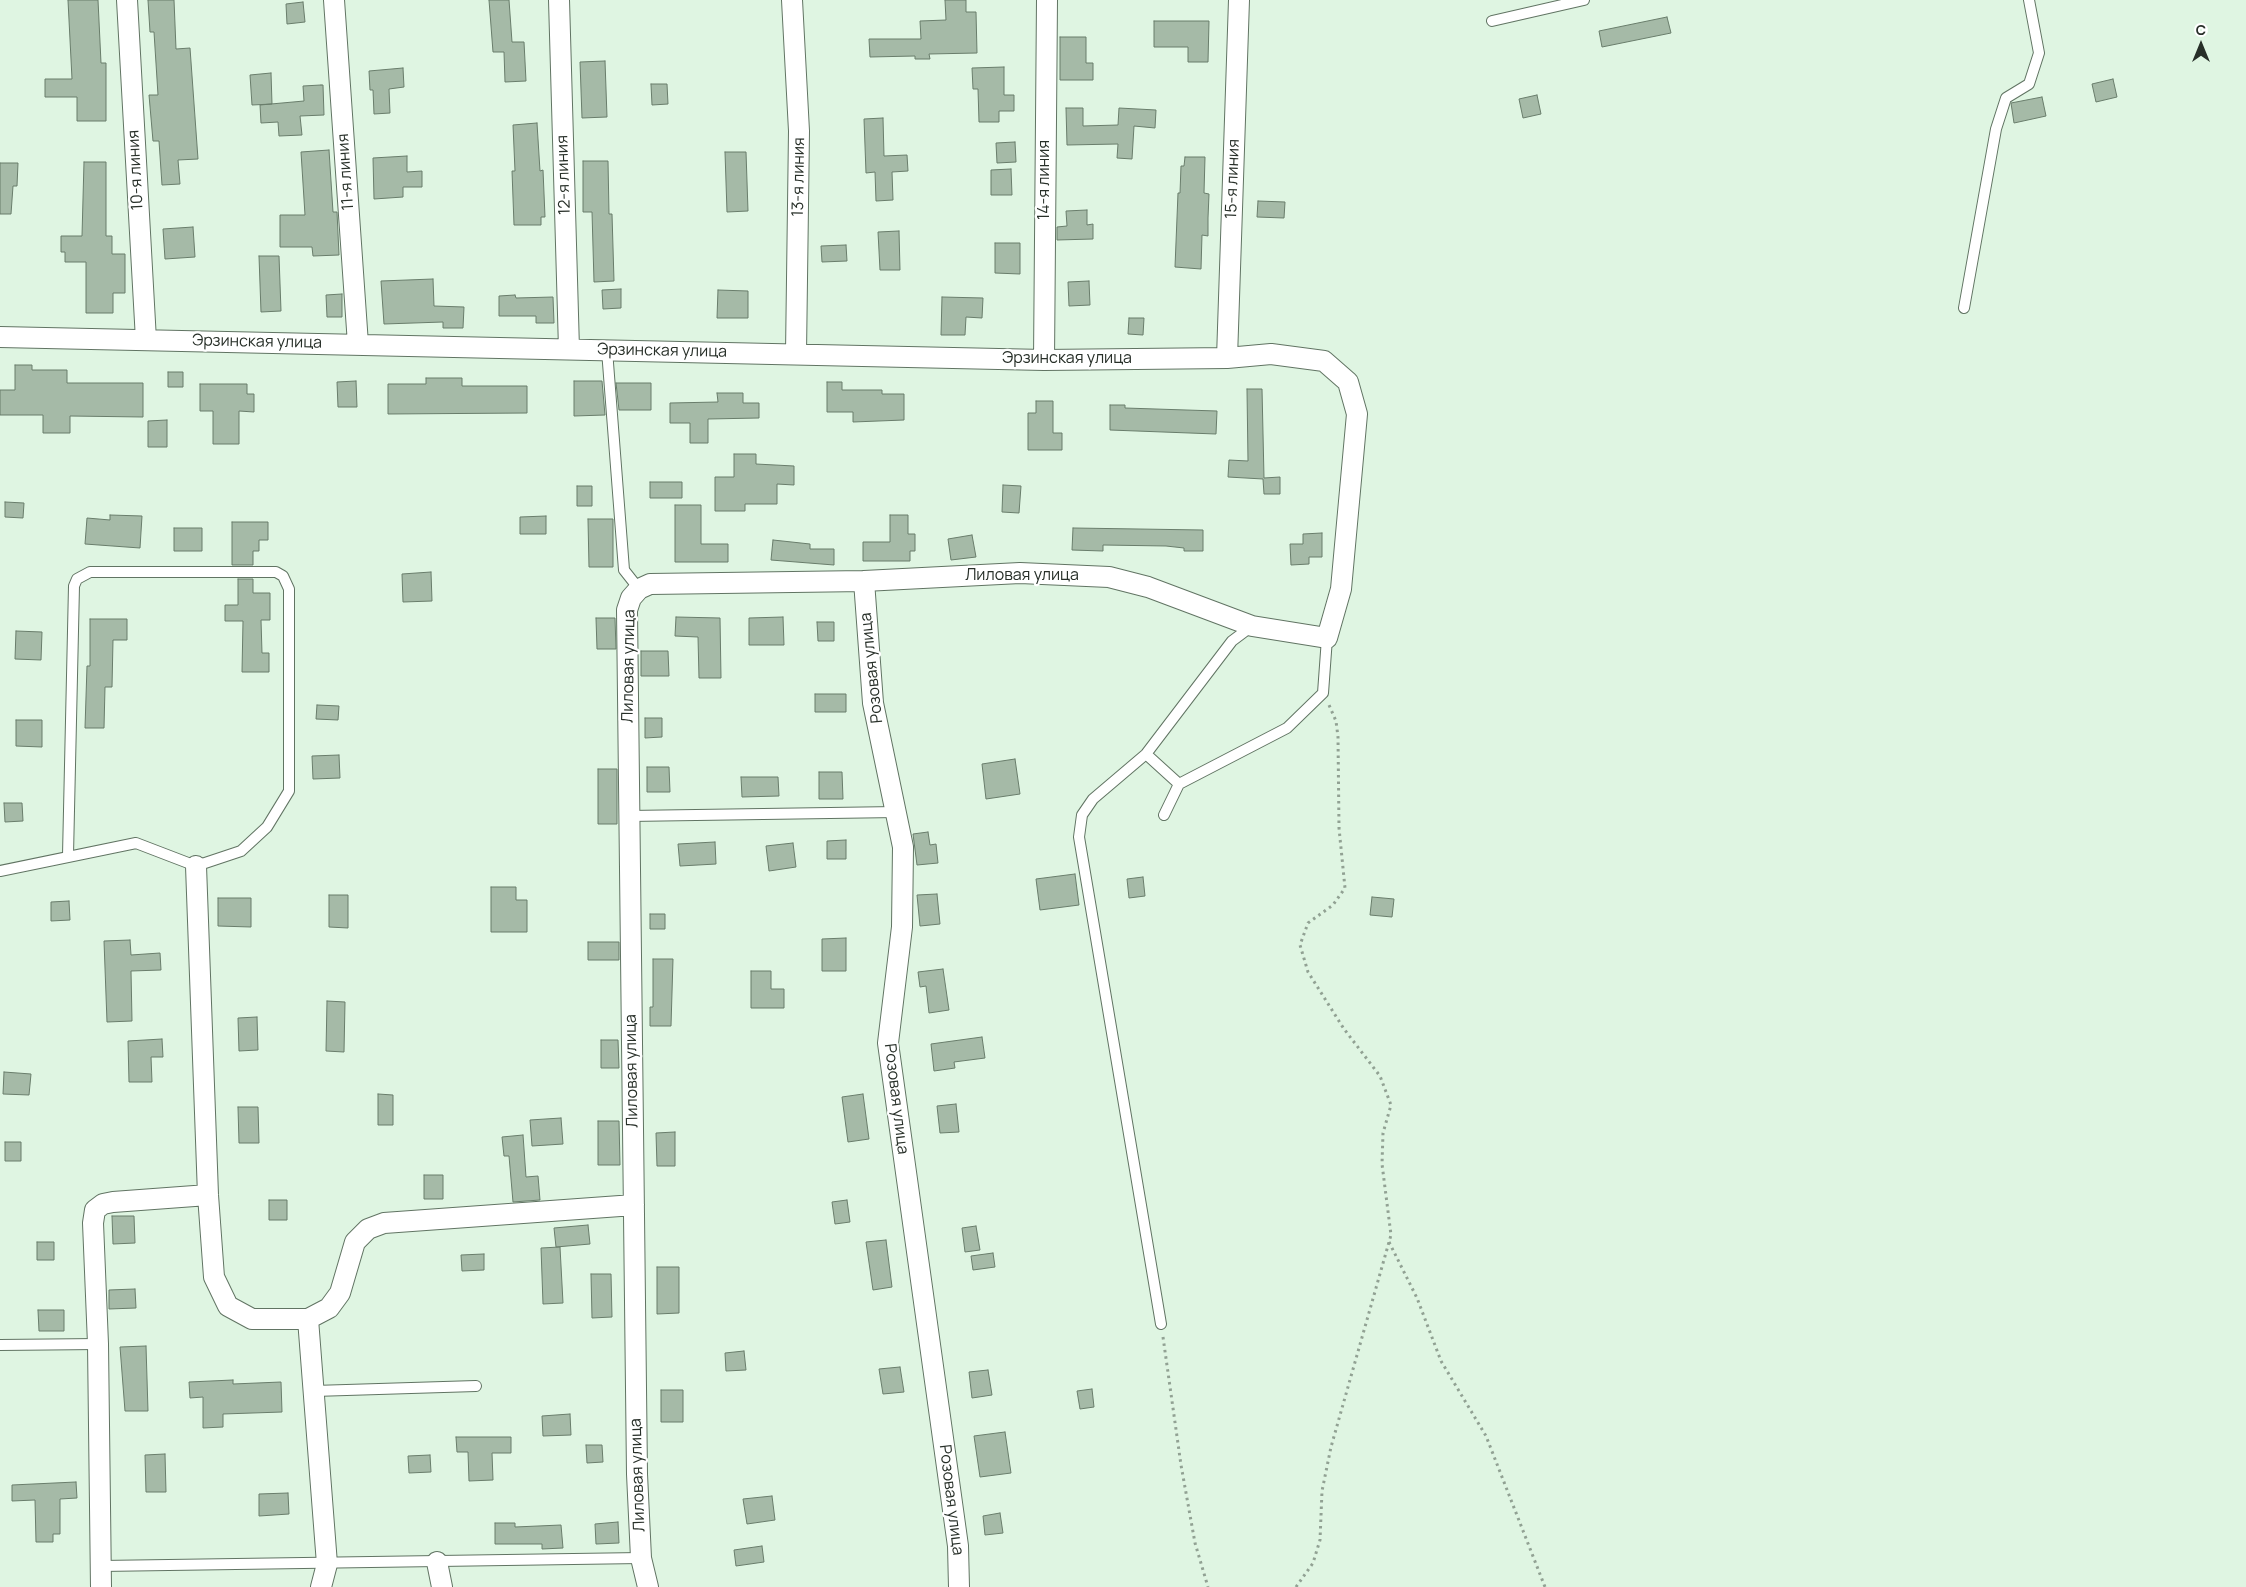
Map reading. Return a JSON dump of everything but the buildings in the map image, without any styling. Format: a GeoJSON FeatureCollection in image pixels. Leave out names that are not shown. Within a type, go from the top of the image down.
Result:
{"type":"FeatureCollection","features":[{"type":"Feature","properties":{"kind":"street","name":"10-я линия"},"geometry":{"type":"LineString","coordinates":[[127,0],[146,340]]}},
{"type":"Feature","properties":{"kind":"street","name":"11-я линия"},"geometry":{"type":"LineString","coordinates":[[334,0],[358,344]]}},
{"type":"Feature","properties":{"kind":"street","name":"12-я линия"},"geometry":{"type":"LineString","coordinates":[[559,0],[569,349]]}},
{"type":"Feature","properties":{"kind":"street","name":"13-я линия"},"geometry":{"type":"LineString","coordinates":[[792,0],[799,131],[796,354]]}},
{"type":"Feature","properties":{"kind":"street","name":"14-я линия"},"geometry":{"type":"LineString","coordinates":[[1044,360],[1047,0]]}},
{"type":"Feature","properties":{"kind":"street","name":"15-я линия"},"geometry":{"type":"LineString","coordinates":[[1227,358],[1239,0]]}},
{"type":"Feature","properties":{"kind":"street","name":"Эрзинская улица"},"geometry":{"type":"LineString","coordinates":[[0,337],[1044,360],[1227,358],[1271,354],[1324,361],[1348,382],[1357,414],[1342,589],[1327,638]]}},
{"type":"Feature","properties":{"kind":"street","name":"Лиловая улица"},"geometry":{"type":"LineString","coordinates":[[648,1587],[641,1558],[637,1474],[627,610],[631,598],[639,589],[650,584],[864,581],[1020,573],[1109,577],[1148,587],[1252,626],[1327,638]]}},
{"type":"Feature","properties":{"kind":"street","name":"Розовая улица"},"geometry":{"type":"LineString","coordinates":[[864,581],[873,704],[903,847],[902,927],[888,1042],[958,1546],[959,1587]]}},
{"type":"Feature","properties":{"kind":"street"},"geometry":{"type":"LineString","coordinates":[[196,866],[208,1195],[214,1277],[228,1306],[252,1319],[308,1318],[329,1308],[340,1293],[355,1242],[368,1229],[384,1223],[634,1205]]}},
{"type":"Feature","properties":{"kind":"street"},"geometry":{"type":"LineString","coordinates":[[101,1587],[98,1344],[93,1223],[95,1210],[103,1204],[113,1202],[208,1195]]}},
{"type":"Feature","properties":{"kind":"street"},"geometry":{"type":"LineString","coordinates":[[308,1318],[327,1564],[320,1587]]}},
{"type":"Feature","properties":{"kind":"street"},"geometry":{"type":"LineString","coordinates":[[437,1562],[442,1587]]}},
{"type":"Feature","properties":{"kind":"lane"},"geometry":{"type":"LineString","coordinates":[[1492,21],[1584,0]]}},
{"type":"Feature","properties":{"kind":"lane"},"geometry":{"type":"LineString","coordinates":[[1964,308],[1996,129],[2006,98],[2028,84],[2039,53],[2029,0]]}},
{"type":"Feature","properties":{"kind":"lane"},"geometry":{"type":"LineString","coordinates":[[607,350],[624,570],[639,589]]}},
{"type":"Feature","properties":{"kind":"lane"},"geometry":{"type":"LineString","coordinates":[[0,871],[136,843],[196,866],[241,851],[268,827],[289,791],[289,589],[287,582],[276,572],[90,572],[78,578],[74,586],[68,856]]}},
{"type":"Feature","properties":{"kind":"lane"},"geometry":{"type":"LineString","coordinates":[[1161,1324],[1079,837],[1082,815],[1093,799],[1146,754],[1232,641],[1252,626]]}},
{"type":"Feature","properties":{"kind":"lane"},"geometry":{"type":"LineString","coordinates":[[1164,815],[1180,784],[1287,728],[1323,693],[1327,638]]}},
{"type":"Feature","properties":{"kind":"lane"},"geometry":{"type":"LineString","coordinates":[[1146,754],[1180,784]]}},
{"type":"Feature","properties":{"kind":"lane"},"geometry":{"type":"LineString","coordinates":[[629,816],[896,812]]}},
{"type":"Feature","properties":{"kind":"lane"},"geometry":{"type":"LineString","coordinates":[[0,1345],[98,1344]]}},
{"type":"Feature","properties":{"kind":"lane"},"geometry":{"type":"LineString","coordinates":[[314,1391],[476,1386]]}},
{"type":"Feature","properties":{"kind":"lane"},"geometry":{"type":"LineString","coordinates":[[101,1566],[641,1558]]}},
{"type":"Feature","properties":{"kind":"path"},"geometry":{"type":"LineString","coordinates":[[1296,1587],[1312,1563],[1320,1540],[1322,1491],[1331,1447],[1390,1236],[1382,1164],[1383,1133],[1390,1105],[1380,1076],[1344,1029],[1308,972],[1300,945],[1308,923],[1333,905],[1345,888],[1339,828],[1336,721],[1323,693]]}},
{"type":"Feature","properties":{"kind":"path"},"geometry":{"type":"LineString","coordinates":[[1389,1242],[1416,1298],[1441,1361],[1486,1436],[1545,1587]]}},
{"type":"Feature","properties":{"kind":"path"},"geometry":{"type":"LineString","coordinates":[[1161,1324],[1181,1465],[1195,1543],[1208,1587]]}}]}
